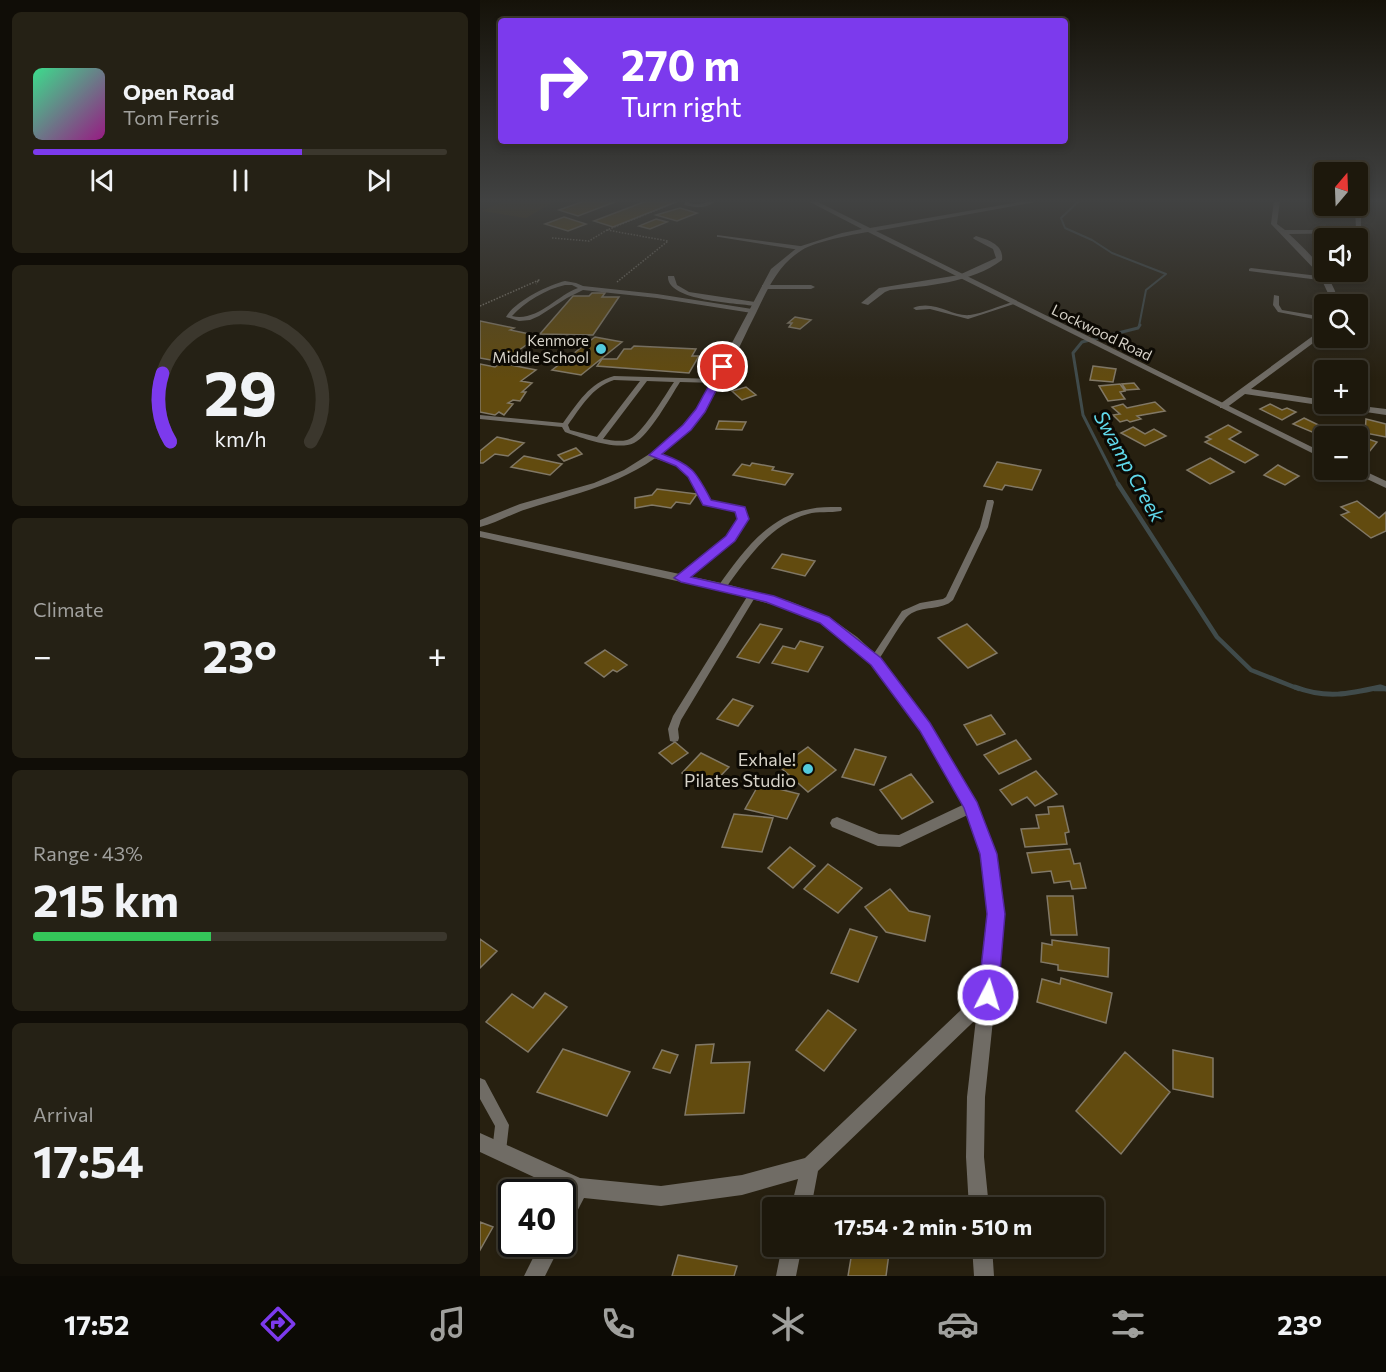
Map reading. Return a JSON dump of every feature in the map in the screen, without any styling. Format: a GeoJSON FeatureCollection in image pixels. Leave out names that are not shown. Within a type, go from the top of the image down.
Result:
{"type":"FeatureCollection","features":[{"type":"Feature","properties":{"kind":"street"},"geometry":{"type":"LineString","coordinates":[[480,524],[516,507],[598,484],[637,467],[687,428],[701,410],[765,287],[784,260]]}},
{"type":"Feature","properties":{"kind":"street","name":"Lockwood Road"},"geometry":{"type":"LineString","coordinates":[[926,260],[1314,451]]}},
{"type":"Feature","properties":{"kind":"street"},"geometry":{"type":"LineString","coordinates":[[865,303],[882,290],[931,284],[961,277],[999,260]]}},
{"type":"Feature","properties":{"kind":"street"},"geometry":{"type":"LineString","coordinates":[[671,278],[678,290],[687,294],[753,309]]}},
{"type":"Feature","properties":{"kind":"street"},"geometry":{"type":"LineString","coordinates":[[765,287],[811,287]]}},
{"type":"Feature","properties":{"kind":"street"},"geometry":{"type":"LineString","coordinates":[[1223,406],[1314,339]]}},
{"type":"Feature","properties":{"kind":"street"},"geometry":{"type":"LineString","coordinates":[[1245,391],[1314,401]]}},
{"type":"Feature","properties":{"kind":"street"},"geometry":{"type":"LineString","coordinates":[[1368,409],[1386,412]]}},
{"type":"Feature","properties":{"kind":"street"},"geometry":{"type":"LineString","coordinates":[[1368,477],[1386,485]]}},
{"type":"Feature","properties":{"kind":"street"},"geometry":{"type":"LineString","coordinates":[[480,534],[753,594],[825,620],[874,660],[925,727],[971,807],[989,854],[996,914],[976,1097],[975,1157],[978,1197]]}},
{"type":"Feature","properties":{"kind":"street"},"geometry":{"type":"LineString","coordinates":[[837,824],[878,840],[900,841],[971,807]]}},
{"type":"Feature","properties":{"kind":"street"},"geometry":{"type":"LineString","coordinates":[[480,1142],[579,1188],[661,1196],[742,1185],[810,1166],[988,995]]}},
{"type":"Feature","properties":{"kind":"street"},"geometry":{"type":"LineString","coordinates":[[803,1197],[810,1166]]}},
{"type":"Feature","properties":{"kind":"street"},"geometry":{"type":"LineString","coordinates":[[576,1194],[579,1188]]}},
{"type":"Feature","properties":{"kind":"street"},"geometry":{"type":"LineString","coordinates":[[534,1276],[544,1257]]}},
{"type":"Feature","properties":{"kind":"street"},"geometry":{"type":"LineString","coordinates":[[786,1276],[790,1257]]}},
{"type":"Feature","properties":{"kind":"street"},"geometry":{"type":"LineString","coordinates":[[983,1257],[984,1276]]}},
{"type":"Feature","properties":{"kind":"lane"},"geometry":{"type":"LineString","coordinates":[[1251,270],[1314,278]]}},
{"type":"Feature","properties":{"kind":"lane"},"geometry":{"type":"LineString","coordinates":[[582,288],[571,291],[531,318],[519,320],[509,317],[511,313],[555,285],[570,284],[582,288],[753,309]]}},
{"type":"Feature","properties":{"kind":"lane"},"geometry":{"type":"LineString","coordinates":[[1276,296],[1276,305],[1280,311],[1314,317]]}},
{"type":"Feature","properties":{"kind":"lane"},"geometry":{"type":"LineString","coordinates":[[916,308],[930,307],[968,317],[1014,303]]}},
{"type":"Feature","properties":{"kind":"lane"},"geometry":{"type":"LineString","coordinates":[[565,425],[597,384],[614,378],[716,381]]}},
{"type":"Feature","properties":{"kind":"lane"},"geometry":{"type":"LineString","coordinates":[[599,440],[645,379]]}},
{"type":"Feature","properties":{"kind":"lane"},"geometry":{"type":"LineString","coordinates":[[565,425],[567,431],[599,440],[631,441],[640,434],[678,380]]}},
{"type":"Feature","properties":{"kind":"lane"},"geometry":{"type":"LineString","coordinates":[[480,417],[565,425]]}},
{"type":"Feature","properties":{"kind":"lane"},"geometry":{"type":"LineString","coordinates":[[654,455],[680,464],[692,476],[707,503],[740,510],[743,519],[731,538],[681,578]]}},
{"type":"Feature","properties":{"kind":"lane"},"geometry":{"type":"LineString","coordinates":[[874,660],[905,613],[923,605],[946,602],[950,598],[984,527],[990,502]]}},
{"type":"Feature","properties":{"kind":"lane"},"geometry":{"type":"LineString","coordinates":[[722,587],[746,552],[766,533],[790,518],[807,512],[838,509]]}},
{"type":"Feature","properties":{"kind":"lane"},"geometry":{"type":"LineString","coordinates":[[674,738],[673,729],[676,718],[753,594]]}},
{"type":"Feature","properties":{"kind":"lane"},"geometry":{"type":"LineString","coordinates":[[480,1085],[502,1125],[500,1151]]}},
{"type":"Feature","properties":{"kind":"path"},"geometry":{"type":"LineString","coordinates":[[605,290],[644,260]]}},
{"type":"Feature","properties":{"kind":"path"},"geometry":{"type":"LineString","coordinates":[[480,306],[539,280],[531,288]]}},
{"type":"Feature","properties":{"kind":"building"},"geometry":{"type":"Polygon","coordinates":[[[592,293],[605,293],[602,297],[619,297],[593,335],[540,334],[573,296],[589,296],[592,293]]]}},
{"type":"Feature","properties":{"kind":"building"},"geometry":{"type":"Polygon","coordinates":[[[795,317],[811,320],[800,329],[789,327],[792,323],[788,323],[795,317]]]}},
{"type":"Feature","properties":{"kind":"building"},"geometry":{"type":"Polygon","coordinates":[[[480,321],[539,336],[512,355],[507,354],[496,361],[480,358],[480,321]]]}},
{"type":"Feature","properties":{"kind":"building"},"geometry":{"type":"Polygon","coordinates":[[[595,337],[622,342],[581,375],[552,370],[595,337]]]}},
{"type":"Feature","properties":{"kind":"building"},"geometry":{"type":"Polygon","coordinates":[[[634,346],[696,349],[692,356],[699,356],[689,373],[597,366],[602,359],[617,359],[624,349],[631,349],[634,346]]]}},
{"type":"Feature","properties":{"kind":"building"},"geometry":{"type":"Polygon","coordinates":[[[501,363],[536,370],[521,381],[532,383],[522,392],[526,392],[520,401],[513,400],[508,403],[513,404],[504,415],[499,412],[495,415],[480,412],[480,364],[495,367],[501,363]]]}},
{"type":"Feature","properties":{"kind":"building"},"geometry":{"type":"Polygon","coordinates":[[[1093,366],[1116,369],[1113,382],[1090,380],[1093,366]]]}},
{"type":"Feature","properties":{"kind":"building"},"geometry":{"type":"Polygon","coordinates":[[[1134,383],[1139,389],[1126,390],[1122,384],[1134,383]]]}},
{"type":"Feature","properties":{"kind":"building"},"geometry":{"type":"Polygon","coordinates":[[[1120,384],[1125,391],[1120,392],[1125,399],[1108,401],[1099,386],[1120,384]]]}},
{"type":"Feature","properties":{"kind":"building"},"geometry":{"type":"Polygon","coordinates":[[[746,387],[756,395],[742,400],[732,391],[746,387]]]}},
{"type":"Feature","properties":{"kind":"building"},"geometry":{"type":"Polygon","coordinates":[[[1155,402],[1165,411],[1137,416],[1141,419],[1130,422],[1127,420],[1120,422],[1113,415],[1120,414],[1112,407],[1123,404],[1127,408],[1155,402]]]}},
{"type":"Feature","properties":{"kind":"building"},"geometry":{"type":"Polygon","coordinates":[[[1270,404],[1282,410],[1287,408],[1296,412],[1282,420],[1260,409],[1270,404]]]}},
{"type":"Feature","properties":{"kind":"building"},"geometry":{"type":"Polygon","coordinates":[[[1304,418],[1321,426],[1314,426],[1314,433],[1293,424],[1304,418]]]}},
{"type":"Feature","properties":{"kind":"building"},"geometry":{"type":"Polygon","coordinates":[[[1366,419],[1386,424],[1386,437],[1368,434],[1368,426],[1366,426],[1366,419]]]}},
{"type":"Feature","properties":{"kind":"building"},"geometry":{"type":"Polygon","coordinates":[[[719,421],[746,422],[742,430],[716,429],[719,421]]]}},
{"type":"Feature","properties":{"kind":"building"},"geometry":{"type":"Polygon","coordinates":[[[1228,425],[1241,432],[1229,439],[1258,455],[1245,463],[1205,442],[1211,439],[1206,437],[1228,425]]]}},
{"type":"Feature","properties":{"kind":"building"},"geometry":{"type":"Polygon","coordinates":[[[1133,427],[1145,434],[1154,429],[1166,436],[1145,446],[1121,433],[1133,427]]]}},
{"type":"Feature","properties":{"kind":"building"},"geometry":{"type":"Polygon","coordinates":[[[497,437],[524,443],[508,456],[495,454],[480,463],[480,451],[497,437]]]}},
{"type":"Feature","properties":{"kind":"building"},"geometry":{"type":"Polygon","coordinates":[[[1368,439],[1377,442],[1368,452],[1368,439]]]}},
{"type":"Feature","properties":{"kind":"building"},"geometry":{"type":"Polygon","coordinates":[[[576,448],[582,454],[564,461],[558,455],[576,448]]]}},
{"type":"Feature","properties":{"kind":"building"},"geometry":{"type":"Polygon","coordinates":[[[524,456],[562,464],[550,475],[511,467],[524,456]]]}},
{"type":"Feature","properties":{"kind":"building"},"geometry":{"type":"Polygon","coordinates":[[[1210,458],[1234,472],[1210,484],[1187,470],[1210,458]]]}},
{"type":"Feature","properties":{"kind":"building"},"geometry":{"type":"Polygon","coordinates":[[[997,462],[1041,470],[1032,490],[1005,485],[1002,490],[984,486],[997,462]]]}},
{"type":"Feature","properties":{"kind":"building"},"geometry":{"type":"Polygon","coordinates":[[[752,463],[774,467],[772,470],[793,474],[785,485],[733,475],[742,464],[750,466],[752,463]]]}},
{"type":"Feature","properties":{"kind":"building"},"geometry":{"type":"Polygon","coordinates":[[[1278,465],[1299,476],[1285,485],[1264,475],[1278,465]]]}},
{"type":"Feature","properties":{"kind":"building"},"geometry":{"type":"Polygon","coordinates":[[[657,489],[697,494],[690,504],[676,502],[671,508],[652,505],[635,508],[635,498],[652,495],[657,489]]]}},
{"type":"Feature","properties":{"kind":"building"},"geometry":{"type":"Polygon","coordinates":[[[1357,501],[1379,518],[1386,512],[1386,531],[1371,538],[1341,515],[1349,512],[1341,507],[1357,501]]]}},
{"type":"Feature","properties":{"kind":"building"},"geometry":{"type":"Polygon","coordinates":[[[782,554],[815,561],[805,576],[772,568],[782,554]]]}},
{"type":"Feature","properties":{"kind":"building"},"geometry":{"type":"Polygon","coordinates":[[[760,624],[782,629],[759,663],[737,657],[760,624]]]}},
{"type":"Feature","properties":{"kind":"building"},"geometry":{"type":"Polygon","coordinates":[[[967,624],[997,653],[968,668],[938,638],[967,624]]]}},
{"type":"Feature","properties":{"kind":"building"},"geometry":{"type":"Polygon","coordinates":[[[800,641],[823,647],[808,672],[772,663],[783,646],[795,649],[800,641]]]}},
{"type":"Feature","properties":{"kind":"building"},"geometry":{"type":"Polygon","coordinates":[[[605,650],[627,665],[617,672],[613,670],[604,677],[585,663],[605,650]]]}},
{"type":"Feature","properties":{"kind":"building"},"geometry":{"type":"Polygon","coordinates":[[[733,699],[753,706],[738,726],[717,719],[733,699]]]}},
{"type":"Feature","properties":{"kind":"building"},"geometry":{"type":"Polygon","coordinates":[[[991,715],[1005,734],[977,745],[964,725],[991,715]]]}},
{"type":"Feature","properties":{"kind":"building"},"geometry":{"type":"Polygon","coordinates":[[[1016,740],[1031,759],[999,774],[984,755],[1016,740]]]}},
{"type":"Feature","properties":{"kind":"building"},"geometry":{"type":"Polygon","coordinates":[[[675,742],[688,753],[672,764],[659,753],[675,742]]]}},
{"type":"Feature","properties":{"kind":"building","name":"Exhale! Pilates Studio"},"geometry":{"type":"Polygon","coordinates":[[[808,747],[836,770],[808,792],[780,767],[808,747]]]}},
{"type":"Feature","properties":{"kind":"building"},"geometry":{"type":"Polygon","coordinates":[[[855,749],[886,757],[874,785],[842,777],[855,749]]]}},
{"type":"Feature","properties":{"kind":"building"},"geometry":{"type":"Polygon","coordinates":[[[701,753],[729,767],[710,787],[682,773],[701,753]]]}},
{"type":"Feature","properties":{"kind":"building"},"geometry":{"type":"Polygon","coordinates":[[[1036,771],[1057,794],[1035,806],[1027,797],[1012,805],[1000,790],[1036,771]]]}},
{"type":"Feature","properties":{"kind":"building"},"geometry":{"type":"Polygon","coordinates":[[[911,774],[933,802],[902,819],[880,790],[911,774]]]}},
{"type":"Feature","properties":{"kind":"building"},"geometry":{"type":"Polygon","coordinates":[[[759,784],[799,794],[787,819],[745,809],[759,784]]]}},
{"type":"Feature","properties":{"kind":"building"},"geometry":{"type":"Polygon","coordinates":[[[1063,806],[1069,832],[1065,833],[1067,844],[1025,847],[1021,829],[1039,828],[1036,815],[1049,814],[1048,807],[1063,806]]]}},
{"type":"Feature","properties":{"kind":"building"},"geometry":{"type":"Polygon","coordinates":[[[734,814],[773,818],[762,852],[722,847],[734,814]]]}},
{"type":"Feature","properties":{"kind":"building"},"geometry":{"type":"Polygon","coordinates":[[[790,847],[815,866],[793,888],[768,868],[790,847]]]}},
{"type":"Feature","properties":{"kind":"building"},"geometry":{"type":"Polygon","coordinates":[[[1070,849],[1074,864],[1080,863],[1086,888],[1072,889],[1070,881],[1054,883],[1051,871],[1032,873],[1027,853],[1070,849]]]}},
{"type":"Feature","properties":{"kind":"building"},"geometry":{"type":"Polygon","coordinates":[[[828,864],[862,888],[838,913],[804,889],[828,864]]]}},
{"type":"Feature","properties":{"kind":"building"},"geometry":{"type":"Polygon","coordinates":[[[890,889],[909,911],[930,916],[925,941],[886,932],[865,907],[890,889]]]}},
{"type":"Feature","properties":{"kind":"building"},"geometry":{"type":"Polygon","coordinates":[[[1047,896],[1073,896],[1077,935],[1051,935],[1047,896]]]}},
{"type":"Feature","properties":{"kind":"building"},"geometry":{"type":"Polygon","coordinates":[[[850,929],[877,937],[858,982],[831,973],[850,929]]]}},
{"type":"Feature","properties":{"kind":"building"},"geometry":{"type":"Polygon","coordinates":[[[480,939],[497,951],[480,968],[480,939]]]}},
{"type":"Feature","properties":{"kind":"building"},"geometry":{"type":"Polygon","coordinates":[[[1052,940],[1109,948],[1108,977],[1058,970],[1058,965],[1041,962],[1042,943],[1052,945],[1052,940]]]}},
{"type":"Feature","properties":{"kind":"building"},"geometry":{"type":"Polygon","coordinates":[[[1061,978],[1112,993],[1106,1023],[1037,1002],[1042,979],[1060,984],[1061,978]]]}},
{"type":"Feature","properties":{"kind":"building"},"geometry":{"type":"Polygon","coordinates":[[[545,993],[567,1007],[528,1052],[486,1022],[512,994],[533,1008],[545,993]]]}},
{"type":"Feature","properties":{"kind":"building"},"geometry":{"type":"Polygon","coordinates":[[[828,1010],[856,1030],[824,1071],[796,1050],[828,1010]]]}},
{"type":"Feature","properties":{"kind":"building"},"geometry":{"type":"Polygon","coordinates":[[[714,1044],[711,1063],[750,1062],[744,1113],[685,1115],[696,1045],[714,1044]]]}},
{"type":"Feature","properties":{"kind":"building"},"geometry":{"type":"Polygon","coordinates":[[[563,1049],[630,1072],[607,1116],[537,1092],[563,1049]]]}},
{"type":"Feature","properties":{"kind":"building"},"geometry":{"type":"Polygon","coordinates":[[[662,1050],[678,1055],[670,1073],[653,1068],[662,1050]]]}},
{"type":"Feature","properties":{"kind":"building"},"geometry":{"type":"Polygon","coordinates":[[[1173,1050],[1213,1058],[1213,1097],[1173,1089],[1173,1050]]]}},
{"type":"Feature","properties":{"kind":"building"},"geometry":{"type":"Polygon","coordinates":[[[1125,1052],[1170,1092],[1121,1154],[1076,1111],[1125,1052]]]}},
{"type":"Feature","properties":{"kind":"building"},"geometry":{"type":"Polygon","coordinates":[[[480,1222],[493,1227],[480,1250],[480,1222]]]}},
{"type":"Feature","properties":{"kind":"building"},"geometry":{"type":"Polygon","coordinates":[[[678,1255],[737,1266],[734,1276],[672,1276],[678,1255]]]}},
{"type":"Feature","properties":{"kind":"building"},"geometry":{"type":"Polygon","coordinates":[[[851,1257],[889,1257],[886,1276],[848,1276],[851,1257]]]}},
{"type":"Feature","properties":{"kind":"waterway","name":"Swamp Creek"},"geometry":{"type":"LineString","coordinates":[[1129,260],[1166,274],[1146,290],[1139,326]]}},
{"type":"Feature","properties":{"kind":"waterway","name":"Swamp Creek"},"geometry":{"type":"LineString","coordinates":[[1119,486],[1083,415],[1073,353],[1082,342],[1138,328],[1140,325]]}},
{"type":"Feature","properties":{"kind":"waterway","name":"Swamp Creek"},"geometry":{"type":"LineString","coordinates":[[1118,484],[1217,637],[1251,670],[1299,689]]}},
{"type":"Feature","properties":{"kind":"waterway","name":"Swamp Creek"},"geometry":{"type":"LineString","coordinates":[[1295,687],[1327,694],[1358,692],[1380,687]]}},
{"type":"Feature","properties":{"kind":"waterway","name":"Swamp Creek"},"geometry":{"type":"LineString","coordinates":[[1381,687],[1386,689]]}},
{"type":"Feature","properties":{"kind":"waterway","name":"Swamp Creek"},"geometry":{"type":"LineString","coordinates":[[1374,689],[1385,689]]}},
{"type":"Feature","properties":{"kind":"place","name":"Kenmore Middle School"},"geometry":{"type":"Point","coordinates":[601,349]}},
{"type":"Feature","properties":{"kind":"place","name":"Exhale! Pilates Studio"},"geometry":{"type":"Point","coordinates":[808,769]}},
{"type":"Feature","properties":{"kind":"route"},"geometry":{"type":"LineString","coordinates":[[723,367],[701,410],[687,428],[654,455],[680,464],[692,476],[707,503],[740,510],[743,519],[739,528],[722,547],[681,578],[769,599],[825,620],[853,640],[876,661],[925,727],[971,807],[989,854],[996,914],[988,995]]}}]}
